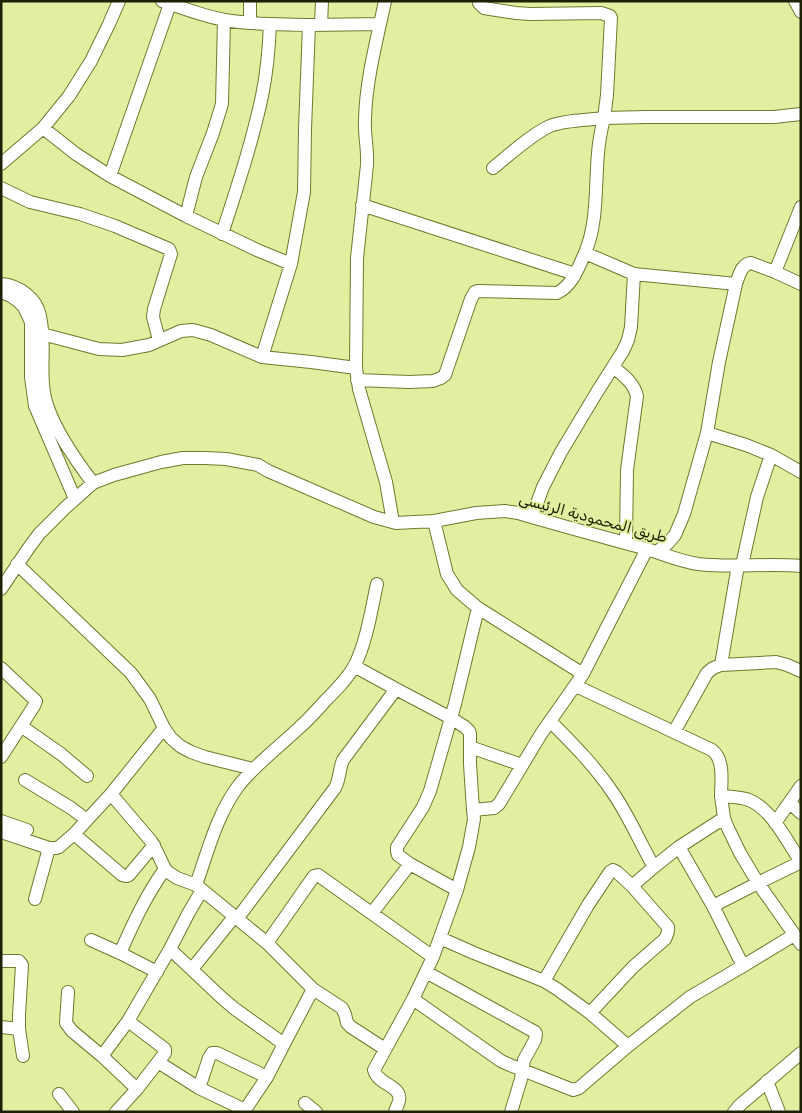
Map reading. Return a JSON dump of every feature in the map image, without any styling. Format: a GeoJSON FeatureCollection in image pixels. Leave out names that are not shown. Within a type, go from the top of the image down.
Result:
{"type":"FeatureCollection","features":[{"type":"Feature","properties":{"kind":"street"},"geometry":{"type":"LineString","coordinates":[[1,164],[43,128],[69,96],[91,61],[119,1]]}},
{"type":"Feature","properties":{"kind":"street"},"geometry":{"type":"LineString","coordinates":[[250,1],[250,23]]}},
{"type":"Feature","properties":{"kind":"street"},"geometry":{"type":"LineString","coordinates":[[262,357],[291,264],[298,230],[304,192],[305,129],[315,25],[322,1]]}},
{"type":"Feature","properties":{"kind":"street"},"geometry":{"type":"LineString","coordinates":[[385,1],[370,67],[367,91],[365,119],[368,152],[358,258],[356,374],[386,482],[392,522]]}},
{"type":"Feature","properties":{"kind":"street"},"geometry":{"type":"LineString","coordinates":[[37,334],[94,348],[111,350],[131,349],[149,345],[181,331],[193,330],[211,335],[262,357],[311,362],[356,374],[417,382],[433,381],[445,374],[475,292],[484,290],[557,293],[567,287],[585,253],[591,236],[598,152],[607,95],[611,30],[610,16],[601,13],[516,13],[484,8],[479,3],[480,1]]}},
{"type":"Feature","properties":{"kind":"street"},"geometry":{"type":"LineString","coordinates":[[795,1],[801,12]]}},
{"type":"Feature","properties":{"kind":"street"},"geometry":{"type":"LineString","coordinates":[[110,176],[166,3],[224,20],[250,23],[380,24]]}},
{"type":"Feature","properties":{"kind":"street"},"geometry":{"type":"LineString","coordinates":[[186,216],[196,177],[213,134],[222,104],[224,20]]}},
{"type":"Feature","properties":{"kind":"street"},"geometry":{"type":"LineString","coordinates":[[222,234],[246,161],[262,96],[269,52],[270,24]]}},
{"type":"Feature","properties":{"kind":"street"},"geometry":{"type":"LineString","coordinates":[[493,168],[535,135],[550,126],[561,123],[604,118],[774,117],[801,114]]}},
{"type":"Feature","properties":{"kind":"street"},"geometry":{"type":"LineString","coordinates":[[43,128],[76,154],[110,176],[222,234],[291,264]]}},
{"type":"Feature","properties":{"kind":"street"},"geometry":{"type":"LineString","coordinates":[[1,188],[30,202],[80,214],[169,249],[171,254],[153,314],[159,340]]}},
{"type":"Feature","properties":{"kind":"street"},"geometry":{"type":"LineString","coordinates":[[362,205],[575,274]]}},
{"type":"Feature","properties":{"kind":"street"},"geometry":{"type":"LineString","coordinates":[[775,272],[801,207]]}},
{"type":"Feature","properties":{"kind":"street"},"geometry":{"type":"LineString","coordinates":[[585,253],[634,274],[736,284]]}},
{"type":"Feature","properties":{"kind":"street"},"geometry":{"type":"LineString","coordinates":[[473,810],[498,806],[550,721],[576,686],[652,550],[668,543],[680,525],[707,433],[726,328],[736,284],[744,266],[756,264],[801,284]]}},
{"type":"Feature","properties":{"kind":"street"},"geometry":{"type":"LineString","coordinates":[[532,517],[543,487],[560,452],[628,340],[631,327],[634,274]]}},
{"type":"Feature","properties":{"kind":"street"},"geometry":{"type":"LineString","coordinates":[[1,284],[14,287],[23,292],[36,306],[40,315],[31,377],[35,406],[75,499]]}},
{"type":"Feature","properties":{"kind":"street"},"geometry":{"type":"LineString","coordinates":[[1,292],[11,296],[24,307],[37,334],[43,386],[52,419],[76,460],[93,483]]}},
{"type":"Feature","properties":{"kind":"street"},"geometry":{"type":"LineString","coordinates":[[613,367],[633,385],[637,396],[627,470],[626,543]]}},
{"type":"Feature","properties":{"kind":"street"},"geometry":{"type":"LineString","coordinates":[[707,433],[771,455],[801,472]]}},
{"type":"Feature","properties":{"kind":"street"},"geometry":{"type":"LineString","coordinates":[[720,665],[740,565],[757,497],[771,455]]}},
{"type":"Feature","properties":{"kind":"street","name":"طريق المحمودية الرئيسى"},"geometry":{"type":"LineString","coordinates":[[1,588],[39,534],[93,483],[114,474],[183,458],[226,459],[258,464],[268,471],[374,518],[392,522],[416,523],[476,512],[505,512],[532,517],[652,550],[676,559],[697,563],[801,566]]}},
{"type":"Feature","properties":{"kind":"street"},"geometry":{"type":"LineString","coordinates":[[434,521],[447,574],[457,590],[478,608],[583,674]]}},
{"type":"Feature","properties":{"kind":"street"},"geometry":{"type":"LineString","coordinates":[[17,564],[131,674],[150,699],[164,728],[180,746],[205,758],[253,769]]}},
{"type":"Feature","properties":{"kind":"street"},"geometry":{"type":"LineString","coordinates":[[102,1056],[128,1021],[188,914],[199,888],[218,823],[227,803],[253,769],[300,727],[342,683],[354,666],[362,646],[377,584]]}},
{"type":"Feature","properties":{"kind":"street"},"geometry":{"type":"LineString","coordinates":[[457,890],[410,864],[398,855],[397,851],[423,807],[430,791],[451,718],[478,608]]}},
{"type":"Feature","properties":{"kind":"street"},"geometry":{"type":"LineString","coordinates":[[674,732],[707,673],[713,668],[720,665],[776,662],[801,671]]}},
{"type":"Feature","properties":{"kind":"street"},"geometry":{"type":"LineString","coordinates":[[354,666],[451,718],[465,727],[470,734],[474,819],[472,834],[457,890],[433,957],[413,999],[375,1067],[374,1073],[396,1091],[399,1096],[399,1102],[394,1112]]}},
{"type":"Feature","properties":{"kind":"street"},"geometry":{"type":"LineString","coordinates":[[1,668],[36,701],[1,757]]}},
{"type":"Feature","properties":{"kind":"street"},"geometry":{"type":"LineString","coordinates":[[413,999],[501,1061],[570,1090],[575,1090],[690,997],[743,966],[797,939],[758,883],[740,853],[724,818],[718,755],[712,750],[576,686]]}},
{"type":"Feature","properties":{"kind":"street"},"geometry":{"type":"LineString","coordinates":[[192,969],[236,918],[335,788],[343,760],[396,689]]}},
{"type":"Feature","properties":{"kind":"street"},"geometry":{"type":"LineString","coordinates":[[550,721],[591,764],[613,792],[627,814],[654,868]]}},
{"type":"Feature","properties":{"kind":"street"},"geometry":{"type":"LineString","coordinates":[[21,726],[61,754],[87,776]]}},
{"type":"Feature","properties":{"kind":"street"},"geometry":{"type":"LineString","coordinates":[[1,832],[49,848],[59,847],[74,834],[111,794],[164,728]]}},
{"type":"Feature","properties":{"kind":"street"},"geometry":{"type":"LineString","coordinates":[[470,747],[522,765]]}},
{"type":"Feature","properties":{"kind":"street"},"geometry":{"type":"LineString","coordinates":[[25,780],[87,820]]}},
{"type":"Feature","properties":{"kind":"street"},"geometry":{"type":"LineString","coordinates":[[775,823],[801,786]]}},
{"type":"Feature","properties":{"kind":"street"},"geometry":{"type":"LineString","coordinates":[[111,794],[154,846],[168,872],[199,888],[267,943],[313,989],[342,1008],[347,1023],[351,1027],[385,1049]]}},
{"type":"Feature","properties":{"kind":"street"},"geometry":{"type":"LineString","coordinates":[[713,906],[801,862],[775,823],[763,809],[749,800],[739,797],[721,796]]}},
{"type":"Feature","properties":{"kind":"street"},"geometry":{"type":"LineString","coordinates":[[790,803],[801,812]]}},
{"type":"Feature","properties":{"kind":"street"},"geometry":{"type":"LineString","coordinates":[[632,886],[679,847],[724,818]]}},
{"type":"Feature","properties":{"kind":"street"},"geometry":{"type":"LineString","coordinates":[[1,822],[27,830]]}},
{"type":"Feature","properties":{"kind":"street"},"geometry":{"type":"LineString","coordinates":[[74,834],[122,875],[126,876],[129,875],[154,846]]}},
{"type":"Feature","properties":{"kind":"street"},"geometry":{"type":"LineString","coordinates":[[679,847],[713,906],[743,966]]}},
{"type":"Feature","properties":{"kind":"street"},"geometry":{"type":"LineString","coordinates":[[35,899],[49,848]]}},
{"type":"Feature","properties":{"kind":"street"},"geometry":{"type":"LineString","coordinates":[[372,913],[410,864]]}},
{"type":"Feature","properties":{"kind":"street"},"geometry":{"type":"LineString","coordinates":[[120,953],[144,902],[165,869]]}},
{"type":"Feature","properties":{"kind":"street"},"geometry":{"type":"LineString","coordinates":[[544,981],[588,905],[610,872],[612,870],[617,872],[632,886],[668,928],[668,934],[665,940],[633,967],[590,1013]]}},
{"type":"Feature","properties":{"kind":"street"},"geometry":{"type":"LineString","coordinates":[[267,943],[316,875],[321,876],[433,957]]}},
{"type":"Feature","properties":{"kind":"street"},"geometry":{"type":"LineString","coordinates":[[440,938],[544,981],[558,989],[590,1013],[628,1046]]}},
{"type":"Feature","properties":{"kind":"street"},"geometry":{"type":"LineString","coordinates":[[90,940],[157,972]]}},
{"type":"Feature","properties":{"kind":"street"},"geometry":{"type":"LineString","coordinates":[[170,948],[235,1009],[284,1044]]}},
{"type":"Feature","properties":{"kind":"street"},"geometry":{"type":"LineString","coordinates":[[1,961],[19,961],[22,965],[19,1029],[23,1056]]}},
{"type":"Feature","properties":{"kind":"street"},"geometry":{"type":"LineString","coordinates":[[426,972],[535,1032],[536,1037],[524,1060],[511,1112]]}},
{"type":"Feature","properties":{"kind":"street"},"geometry":{"type":"LineString","coordinates":[[158,1062],[199,1088],[245,1110],[267,1077],[313,989]]}},
{"type":"Feature","properties":{"kind":"street"},"geometry":{"type":"LineString","coordinates":[[68,992],[66,1023],[72,1031],[137,1089]]}},
{"type":"Feature","properties":{"kind":"street"},"geometry":{"type":"LineString","coordinates":[[123,1110],[165,1052],[165,1048],[128,1021]]}},
{"type":"Feature","properties":{"kind":"street"},"geometry":{"type":"LineString","coordinates":[[1,1027],[19,1029]]}},
{"type":"Feature","properties":{"kind":"street"},"geometry":{"type":"LineString","coordinates":[[199,1088],[212,1053],[217,1053],[267,1077]]}},
{"type":"Feature","properties":{"kind":"street"},"geometry":{"type":"LineString","coordinates":[[734,1112],[740,1104],[801,1053]]}},
{"type":"Feature","properties":{"kind":"street"},"geometry":{"type":"LineString","coordinates":[[767,1081],[779,1112]]}},
{"type":"Feature","properties":{"kind":"street"},"geometry":{"type":"LineString","coordinates":[[59,1094],[73,1112]]}},
{"type":"Feature","properties":{"kind":"street"},"geometry":{"type":"LineString","coordinates":[[305,1103],[316,1112]]}}]}
